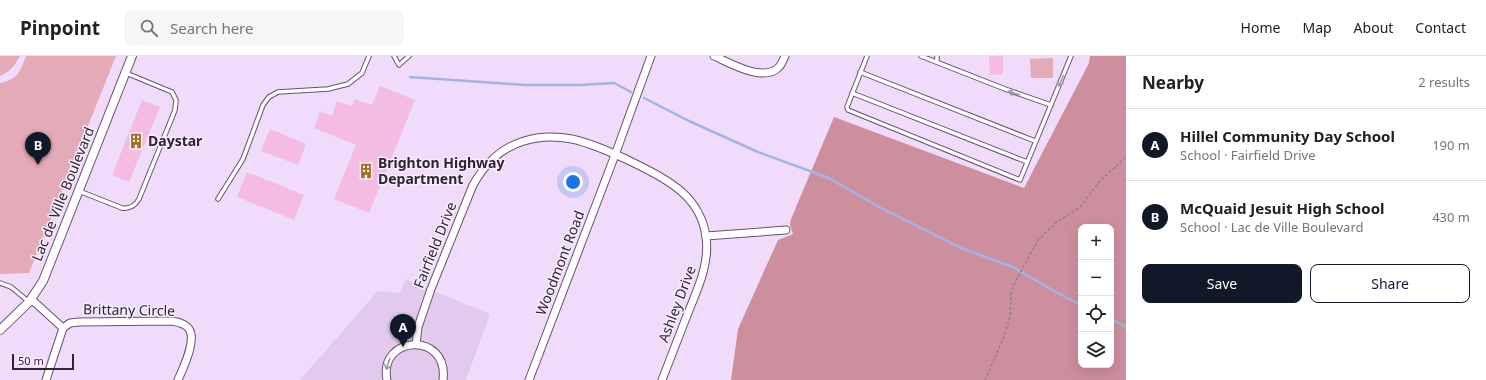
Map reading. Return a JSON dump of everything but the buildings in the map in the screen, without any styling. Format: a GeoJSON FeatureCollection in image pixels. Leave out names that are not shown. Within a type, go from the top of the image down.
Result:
{"type":"FeatureCollection","features":[{"type":"Feature","properties":{"kind":"street","name":"Lac de Ville Boulevard"},"geometry":{"type":"LineString","coordinates":[[0,330],[30,300],[43,281],[132,56]]}},
{"type":"Feature","properties":{"kind":"street"},"geometry":{"type":"LineString","coordinates":[[615,155],[651,56]]}},
{"type":"Feature","properties":{"kind":"street"},"geometry":{"type":"LineString","coordinates":[[714,56],[752,72],[766,74],[779,68],[785,56]]}},
{"type":"Feature","properties":{"kind":"street","name":"Fairfield Drive"},"geometry":{"type":"LineString","coordinates":[[416,344],[418,327],[423,312],[473,185],[478,176],[494,157],[512,145],[525,141],[550,137],[572,139],[615,155]]}},
{"type":"Feature","properties":{"kind":"street","name":"Ashley Drive"},"geometry":{"type":"LineString","coordinates":[[615,155],[664,179],[683,193],[690,200],[701,218],[706,236],[707,253],[704,269],[662,380]]}},
{"type":"Feature","properties":{"kind":"street","name":"Woodmont Road"},"geometry":{"type":"LineString","coordinates":[[529,380],[615,155]]}},
{"type":"Feature","properties":{"kind":"street"},"geometry":{"type":"LineString","coordinates":[[706,236],[786,230]]}},
{"type":"Feature","properties":{"kind":"street"},"geometry":{"type":"LineString","coordinates":[[30,300],[63,328],[46,380]]}},
{"type":"Feature","properties":{"kind":"street","name":"Brittany Circle"},"geometry":{"type":"LineString","coordinates":[[63,328],[70,323],[78,322],[172,321],[180,323],[189,328],[192,338],[191,345],[178,380]]}},
{"type":"Feature","properties":{"kind":"street"},"geometry":{"type":"LineString","coordinates":[[387,380],[387,364],[392,356],[398,349],[407,345],[416,344],[433,350],[439,356],[444,372],[443,380]]}},
{"type":"Feature","properties":{"kind":"lane"},"geometry":{"type":"LineString","coordinates":[[218,199],[242,159],[263,105],[269,97],[278,92],[328,89],[348,84],[362,73],[369,56]]}},
{"type":"Feature","properties":{"kind":"lane"},"geometry":{"type":"LineString","coordinates":[[394,56],[399,65],[409,56]]}},
{"type":"Feature","properties":{"kind":"lane"},"geometry":{"type":"LineString","coordinates":[[867,56],[847,107],[848,110],[1020,180],[1070,57]]}},
{"type":"Feature","properties":{"kind":"lane"},"geometry":{"type":"LineString","coordinates":[[921,56],[1005,89],[1051,105]]}},
{"type":"Feature","properties":{"kind":"lane"},"geometry":{"type":"LineString","coordinates":[[937,56],[937,62]]}},
{"type":"Feature","properties":{"kind":"lane"},"geometry":{"type":"LineString","coordinates":[[860,72],[1035,141]]}},
{"type":"Feature","properties":{"kind":"lane"},"geometry":{"type":"LineString","coordinates":[[79,191],[119,207],[126,208],[135,205],[139,199],[175,110],[176,100],[172,92],[125,73]]}},
{"type":"Feature","properties":{"kind":"lane"},"geometry":{"type":"LineString","coordinates":[[852,93],[1027,162]]}},
{"type":"Feature","properties":{"kind":"lane"},"geometry":{"type":"LineString","coordinates":[[0,283],[11,287],[30,300]]}},
{"type":"Feature","properties":{"kind":"path"},"geometry":{"type":"LineString","coordinates":[[985,380],[1003,339],[1010,317],[1011,292],[1026,260],[1039,239],[1057,222],[1079,208],[1100,182],[1126,157]]}},
{"type":"Feature","properties":{"kind":"shaded area"},"geometry":{"type":"Polygon","coordinates":[[[0,56],[20,56],[12,68],[0,76],[0,56]]]}},
{"type":"Feature","properties":{"kind":"shaded area"},"geometry":{"type":"Polygon","coordinates":[[[26,56],[116,56],[29,273],[0,274],[0,83],[15,77],[18,74],[26,56]]]}},
{"type":"Feature","properties":{"kind":"shaded area"},"geometry":{"type":"Polygon","coordinates":[[[1090,56],[1126,56],[1126,380],[731,380],[738,329],[778,240],[793,234],[790,225],[791,219],[834,117],[1024,188],[1089,63],[1090,56]]]}},
{"type":"Feature","properties":{"kind":"shaded area"},"geometry":{"type":"Polygon","coordinates":[[[1053,58],[1053,78],[1031,78],[1030,59],[1053,58]]]}},
{"type":"Feature","properties":{"kind":"shaded area"},"geometry":{"type":"Polygon","coordinates":[[[405,279],[490,314],[466,380],[300,380],[378,291],[400,293],[405,279]]]}},
{"type":"Feature","properties":{"kind":"waterway"},"geometry":{"type":"LineString","coordinates":[[410,77],[525,85],[580,85],[614,83],[631,92]]}},
{"type":"Feature","properties":{"kind":"waterway"},"geometry":{"type":"LineString","coordinates":[[644,98],[689,121],[758,152],[829,178],[879,207],[961,248],[1013,267],[1078,303]]}},
{"type":"Feature","properties":{"kind":"waterway"},"geometry":{"type":"LineString","coordinates":[[1114,321],[1126,327]]}},
{"type":"Feature","properties":{"kind":"place","name":"Daystar"},"geometry":{"type":"Point","coordinates":[136,141]}},
{"type":"Feature","properties":{"kind":"place","name":"McQuaid Jesuit High School"},"geometry":{"type":"Point","coordinates":[38,165]}},
{"type":"Feature","properties":{"kind":"place","name":"Brighton Highway Department"},"geometry":{"type":"Point","coordinates":[366,171]}},
{"type":"Feature","properties":{"kind":"place","name":"Hillel Community Day School"},"geometry":{"type":"Point","coordinates":[403,347]}}]}
